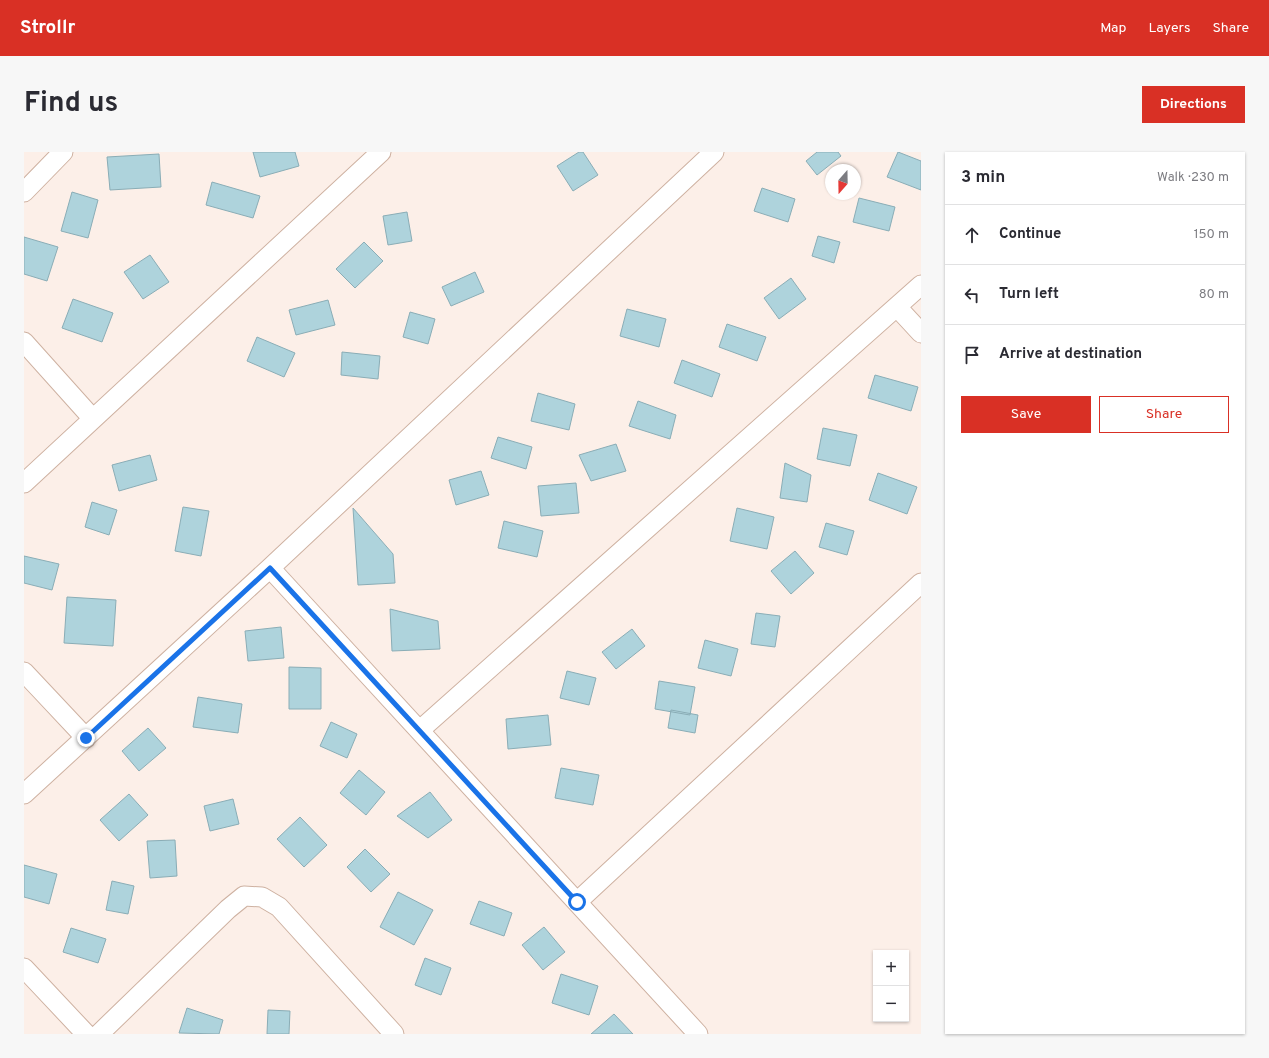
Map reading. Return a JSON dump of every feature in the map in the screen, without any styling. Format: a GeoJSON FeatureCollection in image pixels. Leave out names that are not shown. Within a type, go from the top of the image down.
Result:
{"type":"FeatureCollection","features":[{"type":"Feature","properties":{"kind":"street"},"geometry":{"type":"LineString","coordinates":[[24,192],[63,152]]}},
{"type":"Feature","properties":{"kind":"street"},"geometry":{"type":"LineString","coordinates":[[24,483],[381,152]]}},
{"type":"Feature","properties":{"kind":"street"},"geometry":{"type":"LineString","coordinates":[[24,794],[270,568],[714,152]]}},
{"type":"Feature","properties":{"kind":"street"},"geometry":{"type":"LineString","coordinates":[[420,730],[921,285]]}},
{"type":"Feature","properties":{"kind":"street"},"geometry":{"type":"LineString","coordinates":[[897,307],[921,332]]}},
{"type":"Feature","properties":{"kind":"street"},"geometry":{"type":"LineString","coordinates":[[24,342],[93,419]]}},
{"type":"Feature","properties":{"kind":"street"},"geometry":{"type":"LineString","coordinates":[[270,568],[698,1034]]}},
{"type":"Feature","properties":{"kind":"street"},"geometry":{"type":"LineString","coordinates":[[577,902],[921,584]]}},
{"type":"Feature","properties":{"kind":"street"},"geometry":{"type":"LineString","coordinates":[[24,672],[86,738]]}},
{"type":"Feature","properties":{"kind":"street"},"geometry":{"type":"LineString","coordinates":[[99,1034],[228,909],[244,896],[262,897],[279,907],[394,1034]]}},
{"type":"Feature","properties":{"kind":"street"},"geometry":{"type":"LineString","coordinates":[[24,968],[86,1034]]}},
{"type":"Feature","properties":{"kind":"building"},"geometry":{"type":"Polygon","coordinates":[[[253,152],[295,152],[299,166],[260,177],[253,152]]]}},
{"type":"Feature","properties":{"kind":"building"},"geometry":{"type":"Polygon","coordinates":[[[579,152],[583,152],[598,175],[573,191],[557,166],[579,152]]]}},
{"type":"Feature","properties":{"kind":"building"},"geometry":{"type":"Polygon","coordinates":[[[817,152],[838,152],[841,156],[831,164],[825,164],[825,169],[817,175],[806,161],[817,152]]]}},
{"type":"Feature","properties":{"kind":"building"},"geometry":{"type":"Polygon","coordinates":[[[898,152],[921,161],[921,190],[887,177],[898,152]]]}},
{"type":"Feature","properties":{"kind":"building"},"geometry":{"type":"Polygon","coordinates":[[[159,154],[161,187],[110,190],[107,157],[159,154]]]}},
{"type":"Feature","properties":{"kind":"building"},"geometry":{"type":"Polygon","coordinates":[[[212,182],[260,196],[253,218],[206,205],[212,182]]]}},
{"type":"Feature","properties":{"kind":"building"},"geometry":{"type":"Polygon","coordinates":[[[762,188],[795,199],[788,222],[754,211],[762,188]]]}},
{"type":"Feature","properties":{"kind":"building"},"geometry":{"type":"Polygon","coordinates":[[[72,192],[98,200],[88,238],[61,231],[72,192]]]}},
{"type":"Feature","properties":{"kind":"building"},"geometry":{"type":"Polygon","coordinates":[[[861,198],[895,207],[889,231],[853,222],[858,200],[861,200],[861,198]]]}},
{"type":"Feature","properties":{"kind":"building"},"geometry":{"type":"Polygon","coordinates":[[[407,212],[412,241],[388,245],[383,216],[407,212]]]}},
{"type":"Feature","properties":{"kind":"building"},"geometry":{"type":"Polygon","coordinates":[[[818,236],[840,242],[834,263],[812,256],[818,236]]]}},
{"type":"Feature","properties":{"kind":"building"},"geometry":{"type":"Polygon","coordinates":[[[24,237],[58,247],[47,281],[24,274],[24,237]]]}},
{"type":"Feature","properties":{"kind":"building"},"geometry":{"type":"Polygon","coordinates":[[[364,242],[383,261],[355,288],[336,269],[364,242]]]}},
{"type":"Feature","properties":{"kind":"building"},"geometry":{"type":"Polygon","coordinates":[[[150,255],[169,282],[143,299],[124,272],[150,255]]]}},
{"type":"Feature","properties":{"kind":"building"},"geometry":{"type":"Polygon","coordinates":[[[475,272],[484,292],[451,306],[442,287],[475,272]]]}},
{"type":"Feature","properties":{"kind":"building"},"geometry":{"type":"Polygon","coordinates":[[[791,278],[806,299],[779,319],[764,298],[791,278]]]}},
{"type":"Feature","properties":{"kind":"building"},"geometry":{"type":"Polygon","coordinates":[[[73,299],[113,313],[102,342],[62,328],[73,299]]]}},
{"type":"Feature","properties":{"kind":"building"},"geometry":{"type":"Polygon","coordinates":[[[328,300],[335,325],[296,335],[289,310],[328,300]]]}},
{"type":"Feature","properties":{"kind":"building"},"geometry":{"type":"Polygon","coordinates":[[[627,309],[666,319],[659,347],[620,336],[627,309]]]}},
{"type":"Feature","properties":{"kind":"building"},"geometry":{"type":"Polygon","coordinates":[[[410,312],[435,319],[428,344],[403,337],[410,312]]]}},
{"type":"Feature","properties":{"kind":"building"},"geometry":{"type":"Polygon","coordinates":[[[727,324],[766,337],[757,361],[719,347],[727,324]]]}},
{"type":"Feature","properties":{"kind":"building"},"geometry":{"type":"Polygon","coordinates":[[[257,337],[295,353],[284,377],[247,361],[257,337]]]}},
{"type":"Feature","properties":{"kind":"building"},"geometry":{"type":"Polygon","coordinates":[[[342,352],[380,356],[378,379],[341,375],[342,352]]]}},
{"type":"Feature","properties":{"kind":"building"},"geometry":{"type":"Polygon","coordinates":[[[682,360],[720,374],[712,397],[674,383],[682,360]]]}},
{"type":"Feature","properties":{"kind":"building"},"geometry":{"type":"Polygon","coordinates":[[[875,375],[918,387],[911,411],[868,398],[875,375]]]}},
{"type":"Feature","properties":{"kind":"building"},"geometry":{"type":"Polygon","coordinates":[[[538,393],[575,404],[569,430],[531,421],[538,393]]]}},
{"type":"Feature","properties":{"kind":"building"},"geometry":{"type":"Polygon","coordinates":[[[638,401],[676,415],[670,439],[629,426],[638,401]]]}},
{"type":"Feature","properties":{"kind":"building"},"geometry":{"type":"Polygon","coordinates":[[[823,428],[857,435],[850,466],[817,459],[823,428]]]}},
{"type":"Feature","properties":{"kind":"building"},"geometry":{"type":"Polygon","coordinates":[[[498,437],[532,447],[526,469],[491,458],[498,437]]]}},
{"type":"Feature","properties":{"kind":"building"},"geometry":{"type":"Polygon","coordinates":[[[616,444],[626,471],[591,481],[579,455],[616,444]]]}},
{"type":"Feature","properties":{"kind":"building"},"geometry":{"type":"Polygon","coordinates":[[[150,455],[157,480],[119,491],[112,465],[150,455]]]}},
{"type":"Feature","properties":{"kind":"building"},"geometry":{"type":"Polygon","coordinates":[[[785,463],[811,475],[807,502],[780,498],[785,463]]]}},
{"type":"Feature","properties":{"kind":"building"},"geometry":{"type":"Polygon","coordinates":[[[481,471],[489,495],[456,505],[449,480],[481,471]]]}},
{"type":"Feature","properties":{"kind":"building"},"geometry":{"type":"Polygon","coordinates":[[[878,473],[917,487],[907,514],[869,500],[878,473]]]}},
{"type":"Feature","properties":{"kind":"building"},"geometry":{"type":"Polygon","coordinates":[[[576,483],[579,513],[541,516],[538,486],[576,483]]]}},
{"type":"Feature","properties":{"kind":"building"},"geometry":{"type":"Polygon","coordinates":[[[92,502],[117,510],[109,535],[85,527],[92,502]]]}},
{"type":"Feature","properties":{"kind":"building"},"geometry":{"type":"Polygon","coordinates":[[[183,507],[209,511],[201,556],[175,551],[183,507]]]}},
{"type":"Feature","properties":{"kind":"building"},"geometry":{"type":"Polygon","coordinates":[[[353,508],[393,554],[395,583],[358,585],[353,508]]]}},
{"type":"Feature","properties":{"kind":"building"},"geometry":{"type":"Polygon","coordinates":[[[737,508],[774,517],[767,549],[730,541],[737,508]]]}},
{"type":"Feature","properties":{"kind":"building"},"geometry":{"type":"Polygon","coordinates":[[[504,521],[543,531],[537,557],[498,548],[504,521]]]}},
{"type":"Feature","properties":{"kind":"building"},"geometry":{"type":"Polygon","coordinates":[[[826,523],[854,531],[847,555],[819,547],[826,523]]]}},
{"type":"Feature","properties":{"kind":"building"},"geometry":{"type":"Polygon","coordinates":[[[795,551],[814,573],[791,594],[771,571],[795,551]]]}},
{"type":"Feature","properties":{"kind":"building"},"geometry":{"type":"Polygon","coordinates":[[[24,556],[59,564],[52,590],[24,583],[24,556]]]}},
{"type":"Feature","properties":{"kind":"building"},"geometry":{"type":"Polygon","coordinates":[[[67,597],[116,600],[113,646],[64,643],[67,597]]]}},
{"type":"Feature","properties":{"kind":"building"},"geometry":{"type":"Polygon","coordinates":[[[390,609],[438,621],[440,649],[392,651],[390,609]]]}},
{"type":"Feature","properties":{"kind":"building"},"geometry":{"type":"Polygon","coordinates":[[[756,613],[780,616],[775,647],[751,644],[756,613]]]}},
{"type":"Feature","properties":{"kind":"building"},"geometry":{"type":"Polygon","coordinates":[[[281,627],[284,658],[248,661],[245,631],[281,627]]]}},
{"type":"Feature","properties":{"kind":"building"},"geometry":{"type":"Polygon","coordinates":[[[632,629],[645,646],[616,669],[602,652],[632,629]]]}},
{"type":"Feature","properties":{"kind":"building"},"geometry":{"type":"Polygon","coordinates":[[[705,640],[738,649],[731,676],[698,668],[705,640]]]}},
{"type":"Feature","properties":{"kind":"building"},"geometry":{"type":"Polygon","coordinates":[[[289,667],[321,668],[321,709],[289,709],[289,667]]]}},
{"type":"Feature","properties":{"kind":"building"},"geometry":{"type":"Polygon","coordinates":[[[567,671],[596,678],[589,705],[560,698],[567,671]]]}},
{"type":"Feature","properties":{"kind":"building"},"geometry":{"type":"Polygon","coordinates":[[[659,681],[695,687],[690,715],[655,709],[659,681]]]}},
{"type":"Feature","properties":{"kind":"building"},"geometry":{"type":"Polygon","coordinates":[[[198,697],[242,704],[238,733],[193,727],[198,697]]]}},
{"type":"Feature","properties":{"kind":"building"},"geometry":{"type":"Polygon","coordinates":[[[671,710],[698,715],[695,733],[668,728],[671,710]]]}},
{"type":"Feature","properties":{"kind":"building"},"geometry":{"type":"Polygon","coordinates":[[[548,715],[551,745],[508,749],[506,719],[548,715]]]}},
{"type":"Feature","properties":{"kind":"building"},"geometry":{"type":"Polygon","coordinates":[[[331,722],[357,734],[347,758],[320,746],[331,722]]]}},
{"type":"Feature","properties":{"kind":"building"},"geometry":{"type":"Polygon","coordinates":[[[148,728],[166,748],[139,771],[122,751],[148,728]]]}},
{"type":"Feature","properties":{"kind":"building"},"geometry":{"type":"Polygon","coordinates":[[[561,768],[599,775],[593,805],[555,798],[561,768]]]}},
{"type":"Feature","properties":{"kind":"building"},"geometry":{"type":"Polygon","coordinates":[[[359,770],[385,792],[366,815],[340,793],[359,770]]]}},
{"type":"Feature","properties":{"kind":"building"},"geometry":{"type":"Polygon","coordinates":[[[430,792],[452,820],[428,838],[397,816],[430,792]]]}},
{"type":"Feature","properties":{"kind":"building"},"geometry":{"type":"Polygon","coordinates":[[[129,794],[148,815],[119,841],[100,820],[129,794]]]}},
{"type":"Feature","properties":{"kind":"building"},"geometry":{"type":"Polygon","coordinates":[[[233,799],[239,824],[210,831],[204,806],[233,799]]]}},
{"type":"Feature","properties":{"kind":"building"},"geometry":{"type":"Polygon","coordinates":[[[300,817],[327,845],[304,867],[277,839],[300,817]]]}},
{"type":"Feature","properties":{"kind":"building"},"geometry":{"type":"Polygon","coordinates":[[[175,840],[177,876],[150,878],[147,841],[175,840]]]}},
{"type":"Feature","properties":{"kind":"building"},"geometry":{"type":"Polygon","coordinates":[[[365,849],[390,874],[371,892],[347,867],[365,849]]]}},
{"type":"Feature","properties":{"kind":"building"},"geometry":{"type":"Polygon","coordinates":[[[24,865],[57,874],[49,904],[24,897],[24,865]]]}},
{"type":"Feature","properties":{"kind":"building"},"geometry":{"type":"Polygon","coordinates":[[[112,881],[134,886],[128,914],[106,910],[112,881]]]}},
{"type":"Feature","properties":{"kind":"building"},"geometry":{"type":"Polygon","coordinates":[[[398,892],[433,910],[414,945],[380,927],[398,892]]]}},
{"type":"Feature","properties":{"kind":"building"},"geometry":{"type":"Polygon","coordinates":[[[479,901],[512,913],[504,936],[470,924],[479,901]]]}},
{"type":"Feature","properties":{"kind":"building"},"geometry":{"type":"Polygon","coordinates":[[[544,927],[565,952],[543,970],[522,945],[544,927]]]}},
{"type":"Feature","properties":{"kind":"building"},"geometry":{"type":"Polygon","coordinates":[[[71,928],[106,939],[98,963],[63,952],[71,928]]]}},
{"type":"Feature","properties":{"kind":"building"},"geometry":{"type":"Polygon","coordinates":[[[425,958],[451,968],[441,995],[415,985],[425,958]]]}},
{"type":"Feature","properties":{"kind":"building"},"geometry":{"type":"Polygon","coordinates":[[[561,974],[598,986],[589,1015],[552,1003],[561,974]]]}},
{"type":"Feature","properties":{"kind":"building"},"geometry":{"type":"Polygon","coordinates":[[[187,1008],[223,1020],[219,1034],[179,1033],[187,1008]]]}},
{"type":"Feature","properties":{"kind":"building"},"geometry":{"type":"Polygon","coordinates":[[[268,1010],[290,1011],[289,1034],[267,1034],[268,1010]]]}},
{"type":"Feature","properties":{"kind":"building"},"geometry":{"type":"Polygon","coordinates":[[[614,1014],[633,1034],[591,1034],[614,1014]]]}},
{"type":"Feature","properties":{"kind":"route"},"geometry":{"type":"LineString","coordinates":[[86,738],[270,568],[577,902]]}}]}
